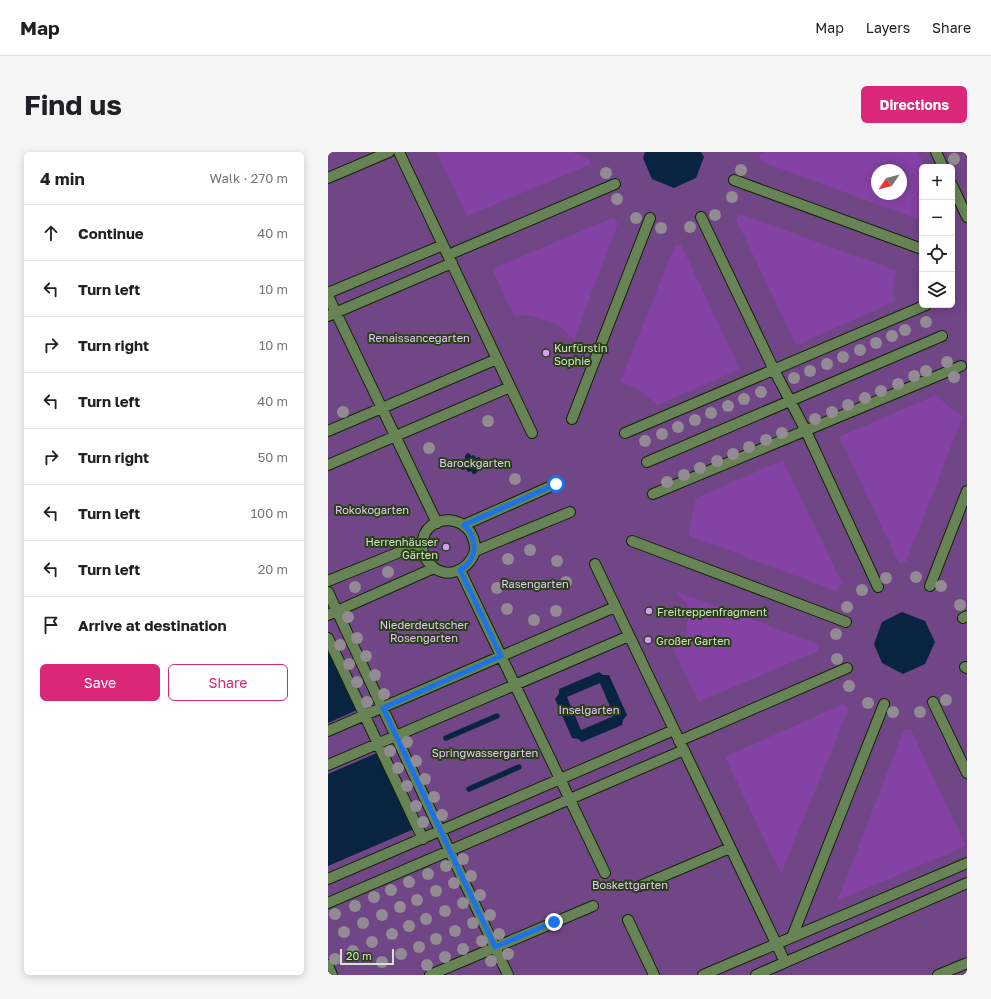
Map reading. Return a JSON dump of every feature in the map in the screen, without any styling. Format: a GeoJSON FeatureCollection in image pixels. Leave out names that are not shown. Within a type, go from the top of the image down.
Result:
{"type":"FeatureCollection","features":[{"type":"Feature","properties":{"kind":"street"},"geometry":{"type":"LineString","coordinates":[[328,178],[388,152]]}},
{"type":"Feature","properties":{"kind":"street"},"geometry":{"type":"LineString","coordinates":[[399,152],[532,433]]}},
{"type":"Feature","properties":{"kind":"street"},"geometry":{"type":"LineString","coordinates":[[936,152],[942,164]]}},
{"type":"Feature","properties":{"kind":"street"},"geometry":{"type":"LineString","coordinates":[[734,180],[919,248]]}},
{"type":"Feature","properties":{"kind":"street"},"geometry":{"type":"LineString","coordinates":[[332,314],[615,184]]}},
{"type":"Feature","properties":{"kind":"street"},"geometry":{"type":"LineString","coordinates":[[955,191],[967,217]]}},
{"type":"Feature","properties":{"kind":"street"},"geometry":{"type":"LineString","coordinates":[[701,217],[774,370],[806,431],[878,587]]}},
{"type":"Feature","properties":{"kind":"street"},"geometry":{"type":"LineString","coordinates":[[572,419],[650,218]]}},
{"type":"Feature","properties":{"kind":"street"},"geometry":{"type":"LineString","coordinates":[[437,523],[382,408],[332,314],[328,295],[443,245]]}},
{"type":"Feature","properties":{"kind":"street"},"geometry":{"type":"LineString","coordinates":[[625,434],[919,308]]}},
{"type":"Feature","properties":{"kind":"street"},"geometry":{"type":"LineString","coordinates":[[647,462],[942,336]]}},
{"type":"Feature","properties":{"kind":"street"},"geometry":{"type":"LineString","coordinates":[[328,431],[497,360]]}},
{"type":"Feature","properties":{"kind":"street"},"geometry":{"type":"LineString","coordinates":[[653,494],[962,366]]}},
{"type":"Feature","properties":{"kind":"street"},"geometry":{"type":"LineString","coordinates":[[328,465],[510,387]]}},
{"type":"Feature","properties":{"kind":"street"},"geometry":{"type":"LineString","coordinates":[[464,525],[556,484]]}},
{"type":"Feature","properties":{"kind":"street"},"geometry":{"type":"LineString","coordinates":[[930,586],[967,491]]}},
{"type":"Feature","properties":{"kind":"street"},"geometry":{"type":"LineString","coordinates":[[475,551],[570,512]]}},
{"type":"Feature","properties":{"kind":"street"},"geometry":{"type":"LineString","coordinates":[[452,520],[464,525],[472,535],[475,543],[475,551],[470,562],[460,570],[452,572],[445,572],[434,568],[426,559],[423,551],[422,543],[428,530],[437,523],[452,520]]}},
{"type":"Feature","properties":{"kind":"street"},"geometry":{"type":"LineString","coordinates":[[632,541],[846,622]]}},
{"type":"Feature","properties":{"kind":"street"},"geometry":{"type":"LineString","coordinates":[[328,581],[422,543]]}},
{"type":"Feature","properties":{"kind":"street"},"geometry":{"type":"LineString","coordinates":[[595,564],[785,962]]}},
{"type":"Feature","properties":{"kind":"street"},"geometry":{"type":"LineString","coordinates":[[332,613],[434,568]]}},
{"type":"Feature","properties":{"kind":"street"},"geometry":{"type":"LineString","coordinates":[[460,570],[605,873]]}},
{"type":"Feature","properties":{"kind":"street"},"geometry":{"type":"LineString","coordinates":[[328,592],[332,613],[383,708],[508,975]]}},
{"type":"Feature","properties":{"kind":"street"},"geometry":{"type":"LineString","coordinates":[[328,731],[615,607]]}},
{"type":"Feature","properties":{"kind":"street"},"geometry":{"type":"LineString","coordinates":[[328,765],[629,636]]}},
{"type":"Feature","properties":{"kind":"street"},"geometry":{"type":"LineString","coordinates":[[328,638],[423,839]]}},
{"type":"Feature","properties":{"kind":"street"},"geometry":{"type":"LineString","coordinates":[[679,741],[846,668]]}},
{"type":"Feature","properties":{"kind":"street"},"geometry":{"type":"LineString","coordinates":[[933,702],[967,774]]}},
{"type":"Feature","properties":{"kind":"street"},"geometry":{"type":"LineString","coordinates":[[792,937],[884,704]]}},
{"type":"Feature","properties":{"kind":"street"},"geometry":{"type":"LineString","coordinates":[[328,879],[674,730]]}},
{"type":"Feature","properties":{"kind":"street"},"geometry":{"type":"LineString","coordinates":[[328,903],[684,750]]}},
{"type":"Feature","properties":{"kind":"street"},"geometry":{"type":"LineString","coordinates":[[640,886],[730,848]]}},
{"type":"Feature","properties":{"kind":"street"},"geometry":{"type":"LineString","coordinates":[[703,975],[967,863]]}},
{"type":"Feature","properties":{"kind":"street"},"geometry":{"type":"LineString","coordinates":[[756,975],[967,883]]}},
{"type":"Feature","properties":{"kind":"street"},"geometry":{"type":"LineString","coordinates":[[430,975],[593,906]]}},
{"type":"Feature","properties":{"kind":"street"},"geometry":{"type":"LineString","coordinates":[[628,920],[654,975]]}},
{"type":"Feature","properties":{"kind":"street"},"geometry":{"type":"LineString","coordinates":[[938,975],[967,963]]}},
{"type":"Feature","properties":{"kind":"street"},"geometry":{"type":"LineString","coordinates":[[328,966],[332,975]]}},
{"type":"Feature","properties":{"kind":"green space","name":"Großer Garten"},"geometry":{"type":"Polygon","coordinates":[[[328,152],[967,152],[967,975],[328,975],[328,152]]]}},
{"type":"Feature","properties":{"kind":"shaded area"},"geometry":{"type":"Polygon","coordinates":[[[436,152],[572,152],[589,158],[589,165],[467,216],[436,152]]]}},
{"type":"Feature","properties":{"kind":"shaded area"},"geometry":{"type":"Polygon","coordinates":[[[766,152],[918,152],[924,164],[919,164],[919,216],[917,219],[760,161],[759,155],[766,152]]]}},
{"type":"Feature","properties":{"kind":"shaded area"},"geometry":{"type":"Polygon","coordinates":[[[740,214],[897,271],[893,286],[894,302],[796,345],[736,219],[740,214]]]}},
{"type":"Feature","properties":{"kind":"shaded area"},"geometry":{"type":"Polygon","coordinates":[[[612,218],[618,223],[574,340],[558,325],[531,315],[514,316],[492,269],[612,218]]]}},
{"type":"Feature","properties":{"kind":"shaded area"},"geometry":{"type":"Polygon","coordinates":[[[675,245],[681,245],[740,369],[658,405],[639,390],[620,382],[675,245]]]}},
{"type":"Feature","properties":{"kind":"shaded area"},"geometry":{"type":"Polygon","coordinates":[[[936,395],[952,409],[963,416],[906,562],[899,563],[839,437],[936,395]]]}},
{"type":"Feature","properties":{"kind":"shaded area"},"geometry":{"type":"Polygon","coordinates":[[[783,460],[842,583],[836,591],[688,535],[696,498],[783,460]]]}},
{"type":"Feature","properties":{"kind":"shaded area"},"geometry":{"type":"Polygon","coordinates":[[[675,591],[819,644],[818,651],[698,702],[674,650],[687,635],[688,606],[675,591]]]}},
{"type":"Feature","properties":{"kind":"shaded area"},"geometry":{"type":"Polygon","coordinates":[[[843,704],[849,708],[781,874],[725,757],[843,704]]]}},
{"type":"Feature","properties":{"kind":"shaded area"},"geometry":{"type":"Polygon","coordinates":[[[904,730],[911,730],[966,846],[837,901],[904,730]]]}},
{"type":"Feature","properties":{"kind":"water"},"geometry":{"type":"Polygon","coordinates":[[[645,152],[701,152],[704,157],[696,178],[674,188],[652,179],[643,158],[645,152]]]}},
{"type":"Feature","properties":{"kind":"water"},"geometry":{"type":"Polygon","coordinates":[[[467,453],[481,459],[478,464],[480,467],[477,468],[478,471],[475,474],[471,471],[468,472],[466,469],[462,470],[461,468],[461,465],[464,463],[462,460],[465,459],[467,453]]]}},
{"type":"Feature","properties":{"kind":"water"},"geometry":{"type":"Polygon","coordinates":[[[902,612],[925,621],[935,642],[925,664],[903,674],[882,663],[874,644],[882,622],[902,612]]]}},
{"type":"Feature","properties":{"kind":"water"},"geometry":{"type":"Polygon","coordinates":[[[328,650],[357,710],[328,723],[328,650]]]}},
{"type":"Feature","properties":{"kind":"water"},"geometry":{"type":"Polygon","coordinates":[[[599,672],[603,675],[609,675],[627,715],[623,720],[622,725],[582,742],[578,739],[572,738],[555,699],[559,694],[559,689],[599,672]],[[600,683],[567,697],[581,730],[614,716],[600,683]]]}},
{"type":"Feature","properties":{"kind":"water"},"geometry":{"type":"Polygon","coordinates":[[[377,753],[414,829],[328,866],[328,774],[377,753]]]}},
{"type":"Feature","properties":{"kind":"waterway"},"geometry":{"type":"LineString","coordinates":[[446,738],[497,716]]}},
{"type":"Feature","properties":{"kind":"waterway"},"geometry":{"type":"LineString","coordinates":[[469,789],[519,767]]}},
{"type":"Feature","properties":{"kind":"place","name":"Kurfürstin Sophie"},"geometry":{"type":"Point","coordinates":[546,353]}},
{"type":"Feature","properties":{"kind":"place","name":"Herrenhäuser Gärten"},"geometry":{"type":"Point","coordinates":[446,547]}},
{"type":"Feature","properties":{"kind":"place","name":"Freitreppenfragment"},"geometry":{"type":"Point","coordinates":[649,611]}},
{"type":"Feature","properties":{"kind":"place","name":"Großer Garten"},"geometry":{"type":"Point","coordinates":[648,640]}},
{"type":"Feature","properties":{"kind":"route"},"geometry":{"type":"LineString","coordinates":[[554,922],[495,947],[383,708],[501,656],[460,570],[470,562],[475,551],[475,543],[472,535],[468,528],[464,525],[556,484]]}},
{"type":"Feature","properties":{"kind":"park label","name":"Renaissancegarten"},"geometry":{"type":"Point","coordinates":[419,337]}},
{"type":"Feature","properties":{"kind":"park label","name":"Barockgarten"},"geometry":{"type":"Point","coordinates":[475,462]}},
{"type":"Feature","properties":{"kind":"park label","name":"Rokokogarten"},"geometry":{"type":"Point","coordinates":[372,509]}},
{"type":"Feature","properties":{"kind":"park label","name":"Rasengarten"},"geometry":{"type":"Point","coordinates":[535,583]}},
{"type":"Feature","properties":{"kind":"park label","name":"Niederdeutscher Rosengarten"},"geometry":{"type":"Point","coordinates":[424,630]}},
{"type":"Feature","properties":{"kind":"park label","name":"Inselgarten"},"geometry":{"type":"Point","coordinates":[589,709]}},
{"type":"Feature","properties":{"kind":"park label","name":"Springwassergarten"},"geometry":{"type":"Point","coordinates":[485,752]}},
{"type":"Feature","properties":{"kind":"park label","name":"Boskettgarten"},"geometry":{"type":"Point","coordinates":[630,884]}}]}
